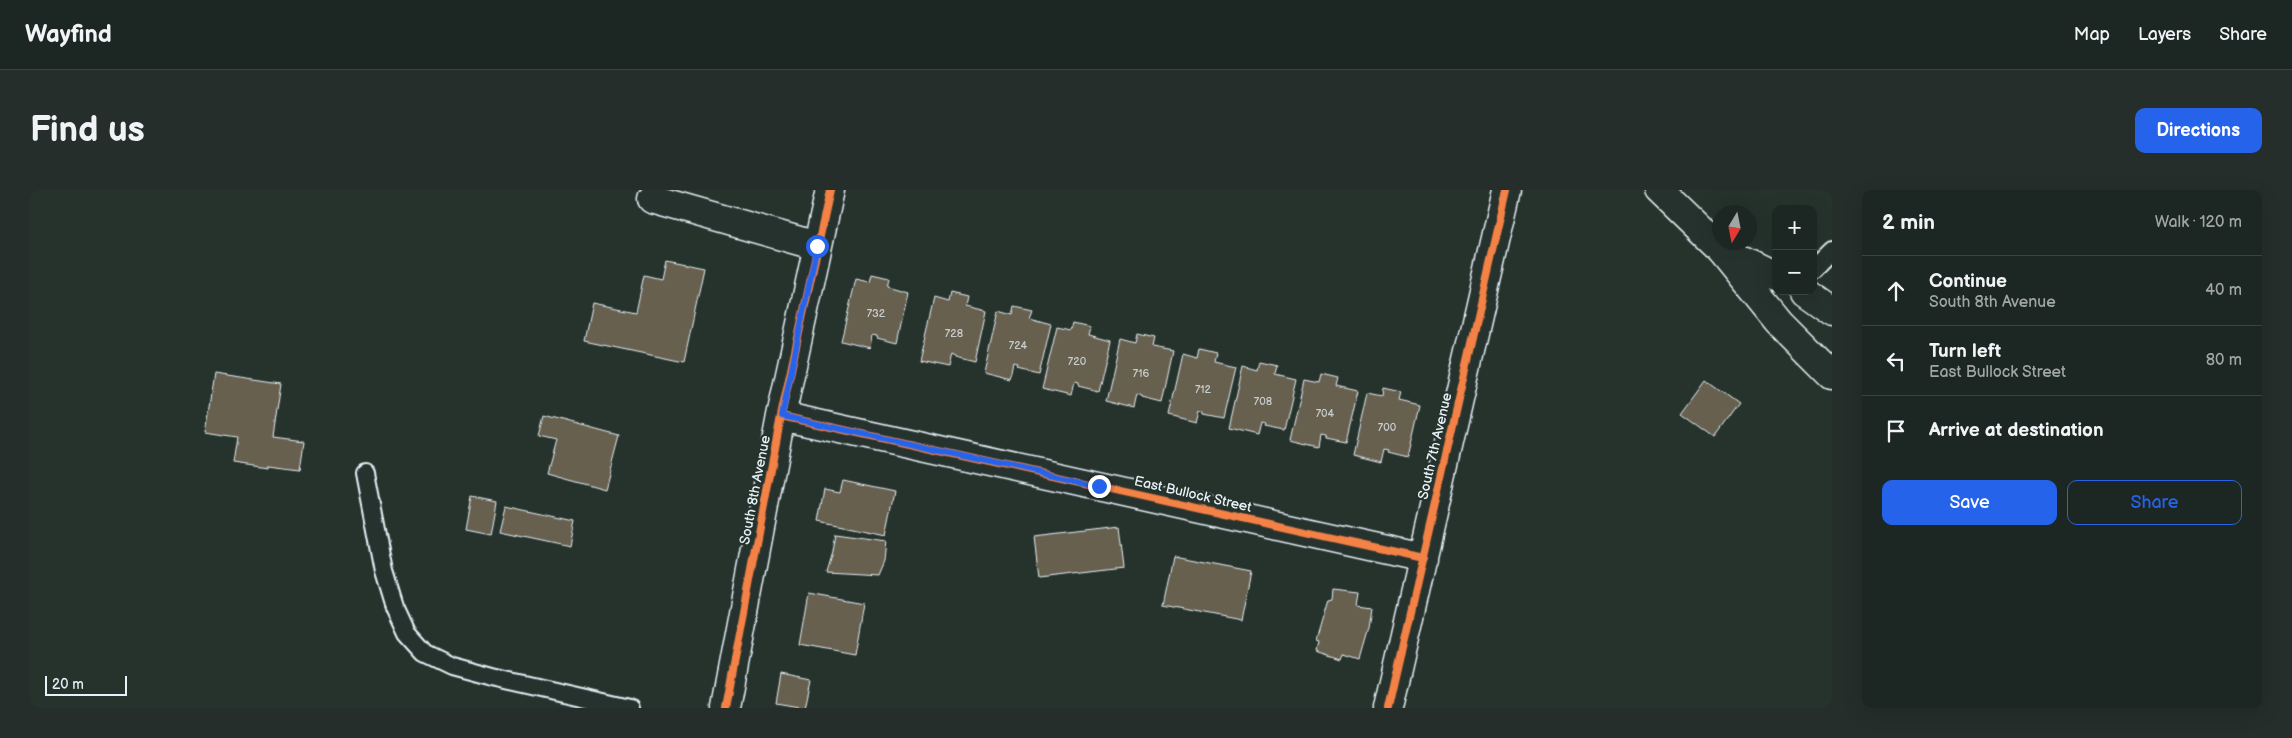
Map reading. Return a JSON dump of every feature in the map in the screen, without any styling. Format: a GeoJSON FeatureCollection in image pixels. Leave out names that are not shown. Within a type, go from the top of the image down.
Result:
{"type":"FeatureCollection","features":[{"type":"Feature","properties":{"kind":"street","name":"South 8th Avenue"},"geometry":{"type":"LineString","coordinates":[[726,708],[782,416],[830,190]]}},
{"type":"Feature","properties":{"kind":"street","name":"South 7th Avenue"},"geometry":{"type":"LineString","coordinates":[[1388,708],[1507,190]]}},
{"type":"Feature","properties":{"kind":"street"},"geometry":{"type":"LineString","coordinates":[[1659,190],[1712,241]]}},
{"type":"Feature","properties":{"kind":"street"},"geometry":{"type":"LineString","coordinates":[[652,199],[817,246]]}},
{"type":"Feature","properties":{"kind":"street"},"geometry":{"type":"LineString","coordinates":[[1721,250],[1779,322],[1832,375]]}},
{"type":"Feature","properties":{"kind":"street"},"geometry":{"type":"LineString","coordinates":[[1722,250],[1772,274]]}},
{"type":"Feature","properties":{"kind":"street"},"geometry":{"type":"LineString","coordinates":[[1810,295],[1832,311]]}},
{"type":"Feature","properties":{"kind":"street","name":"East Bullock Street"},"geometry":{"type":"LineString","coordinates":[[782,416],[1423,558]]}},
{"type":"Feature","properties":{"kind":"lane"},"geometry":{"type":"LineString","coordinates":[[1817,265],[1832,250]]}},
{"type":"Feature","properties":{"kind":"lane"},"geometry":{"type":"LineString","coordinates":[[365,473],[384,571],[395,607],[407,633],[425,653],[452,666],[492,677],[630,708]]}},
{"type":"Feature","properties":{"kind":"building"},"geometry":{"type":"Polygon","coordinates":[[[665,260],[704,268],[684,362],[584,341],[592,303],[636,312],[644,275],[661,279],[665,260]]]}},
{"type":"Feature","properties":{"kind":"building"},"geometry":{"type":"Polygon","coordinates":[[[872,274],[889,278],[887,286],[908,292],[897,343],[872,335],[870,348],[841,341],[856,279],[870,282],[872,274]]]}},
{"type":"Feature","properties":{"kind":"building"},"geometry":{"type":"Polygon","coordinates":[[[950,293],[967,297],[965,306],[986,311],[975,362],[955,357],[951,354],[948,367],[919,361],[934,298],[948,302],[950,293]]]}},
{"type":"Feature","properties":{"kind":"building"},"geometry":{"type":"Polygon","coordinates":[[[1014,306],[1032,310],[1029,318],[1051,324],[1039,375],[1019,370],[1020,368],[1015,367],[1012,380],[984,373],[998,311],[1012,315],[1014,306]]]}},
{"type":"Feature","properties":{"kind":"building"},"geometry":{"type":"Polygon","coordinates":[[[1073,322],[1090,326],[1088,334],[1110,340],[1098,391],[1078,386],[1078,384],[1074,383],[1071,396],[1042,389],[1057,327],[1071,330],[1073,322]]]}},
{"type":"Feature","properties":{"kind":"building"},"geometry":{"type":"Polygon","coordinates":[[[1137,334],[1154,338],[1152,347],[1173,351],[1162,403],[1137,395],[1134,408],[1106,401],[1120,339],[1135,343],[1137,334]]]}},
{"type":"Feature","properties":{"kind":"building"},"geometry":{"type":"Polygon","coordinates":[[[1199,349],[1216,353],[1214,362],[1236,367],[1224,418],[1204,414],[1204,412],[1200,411],[1197,423],[1169,416],[1183,354],[1197,358],[1199,349]]]}},
{"type":"Feature","properties":{"kind":"building"},"geometry":{"type":"Polygon","coordinates":[[[1259,361],[1277,365],[1275,374],[1296,379],[1284,430],[1264,426],[1265,424],[1260,423],[1257,435],[1229,428],[1243,366],[1257,370],[1259,361]]]}},
{"type":"Feature","properties":{"kind":"building"},"geometry":{"type":"Polygon","coordinates":[[[214,374],[281,384],[273,437],[304,441],[300,469],[268,465],[268,468],[233,463],[237,437],[205,432],[214,374]]]}},
{"type":"Feature","properties":{"kind":"building"},"geometry":{"type":"Polygon","coordinates":[[[1321,374],[1338,378],[1336,386],[1358,391],[1346,442],[1326,438],[1326,436],[1321,435],[1319,447],[1290,440],[1304,379],[1319,382],[1321,374]]]}},
{"type":"Feature","properties":{"kind":"building"},"geometry":{"type":"Polygon","coordinates":[[[1706,380],[1739,404],[1715,437],[1682,413],[1706,380]]]}},
{"type":"Feature","properties":{"kind":"building"},"geometry":{"type":"Polygon","coordinates":[[[1383,388],[1401,392],[1399,400],[1420,405],[1408,457],[1388,452],[1389,450],[1384,449],[1381,462],[1353,455],[1367,393],[1382,396],[1383,388]]]}},
{"type":"Feature","properties":{"kind":"building"},"geometry":{"type":"Polygon","coordinates":[[[544,416],[619,436],[605,489],[547,473],[556,440],[539,436],[544,416]]]}},
{"type":"Feature","properties":{"kind":"building"},"geometry":{"type":"Polygon","coordinates":[[[843,480],[895,491],[886,535],[819,521],[825,489],[840,492],[843,480]]]}},
{"type":"Feature","properties":{"kind":"building"},"geometry":{"type":"Polygon","coordinates":[[[472,496],[497,501],[491,534],[466,529],[472,496]]]}},
{"type":"Feature","properties":{"kind":"building"},"geometry":{"type":"Polygon","coordinates":[[[506,506],[575,521],[570,546],[500,531],[506,506]]]}},
{"type":"Feature","properties":{"kind":"building"},"geometry":{"type":"Polygon","coordinates":[[[1119,527],[1124,568],[1039,578],[1034,537],[1119,527]]]}},
{"type":"Feature","properties":{"kind":"building"},"geometry":{"type":"Polygon","coordinates":[[[835,534],[886,541],[884,561],[878,575],[826,572],[835,534]]]}},
{"type":"Feature","properties":{"kind":"building"},"geometry":{"type":"Polygon","coordinates":[[[1173,556],[1251,571],[1241,620],[1163,605],[1173,556]]]}},
{"type":"Feature","properties":{"kind":"building"},"geometry":{"type":"Polygon","coordinates":[[[1333,589],[1360,592],[1358,605],[1372,607],[1369,628],[1360,659],[1344,654],[1342,659],[1317,651],[1319,642],[1316,641],[1328,600],[1332,599],[1333,589]]]}},
{"type":"Feature","properties":{"kind":"building"},"geometry":{"type":"Polygon","coordinates":[[[809,593],[864,603],[855,655],[800,645],[809,593]]]}},
{"type":"Feature","properties":{"kind":"building"},"geometry":{"type":"Polygon","coordinates":[[[781,674],[811,680],[805,708],[776,703],[781,674]]]}},
{"type":"Feature","properties":{"kind":"cycle path"},"geometry":{"type":"LineString","coordinates":[[726,708],[781,416],[830,190]]}},
{"type":"Feature","properties":{"kind":"cycle path"},"geometry":{"type":"LineString","coordinates":[[1388,708],[1507,190]]}},
{"type":"Feature","properties":{"kind":"cycle path"},"geometry":{"type":"LineString","coordinates":[[781,416],[1423,558]]}},
{"type":"Feature","properties":{"kind":"route"},"geometry":{"type":"LineString","coordinates":[[817,246],[782,416],[1099,486]]}}]}
